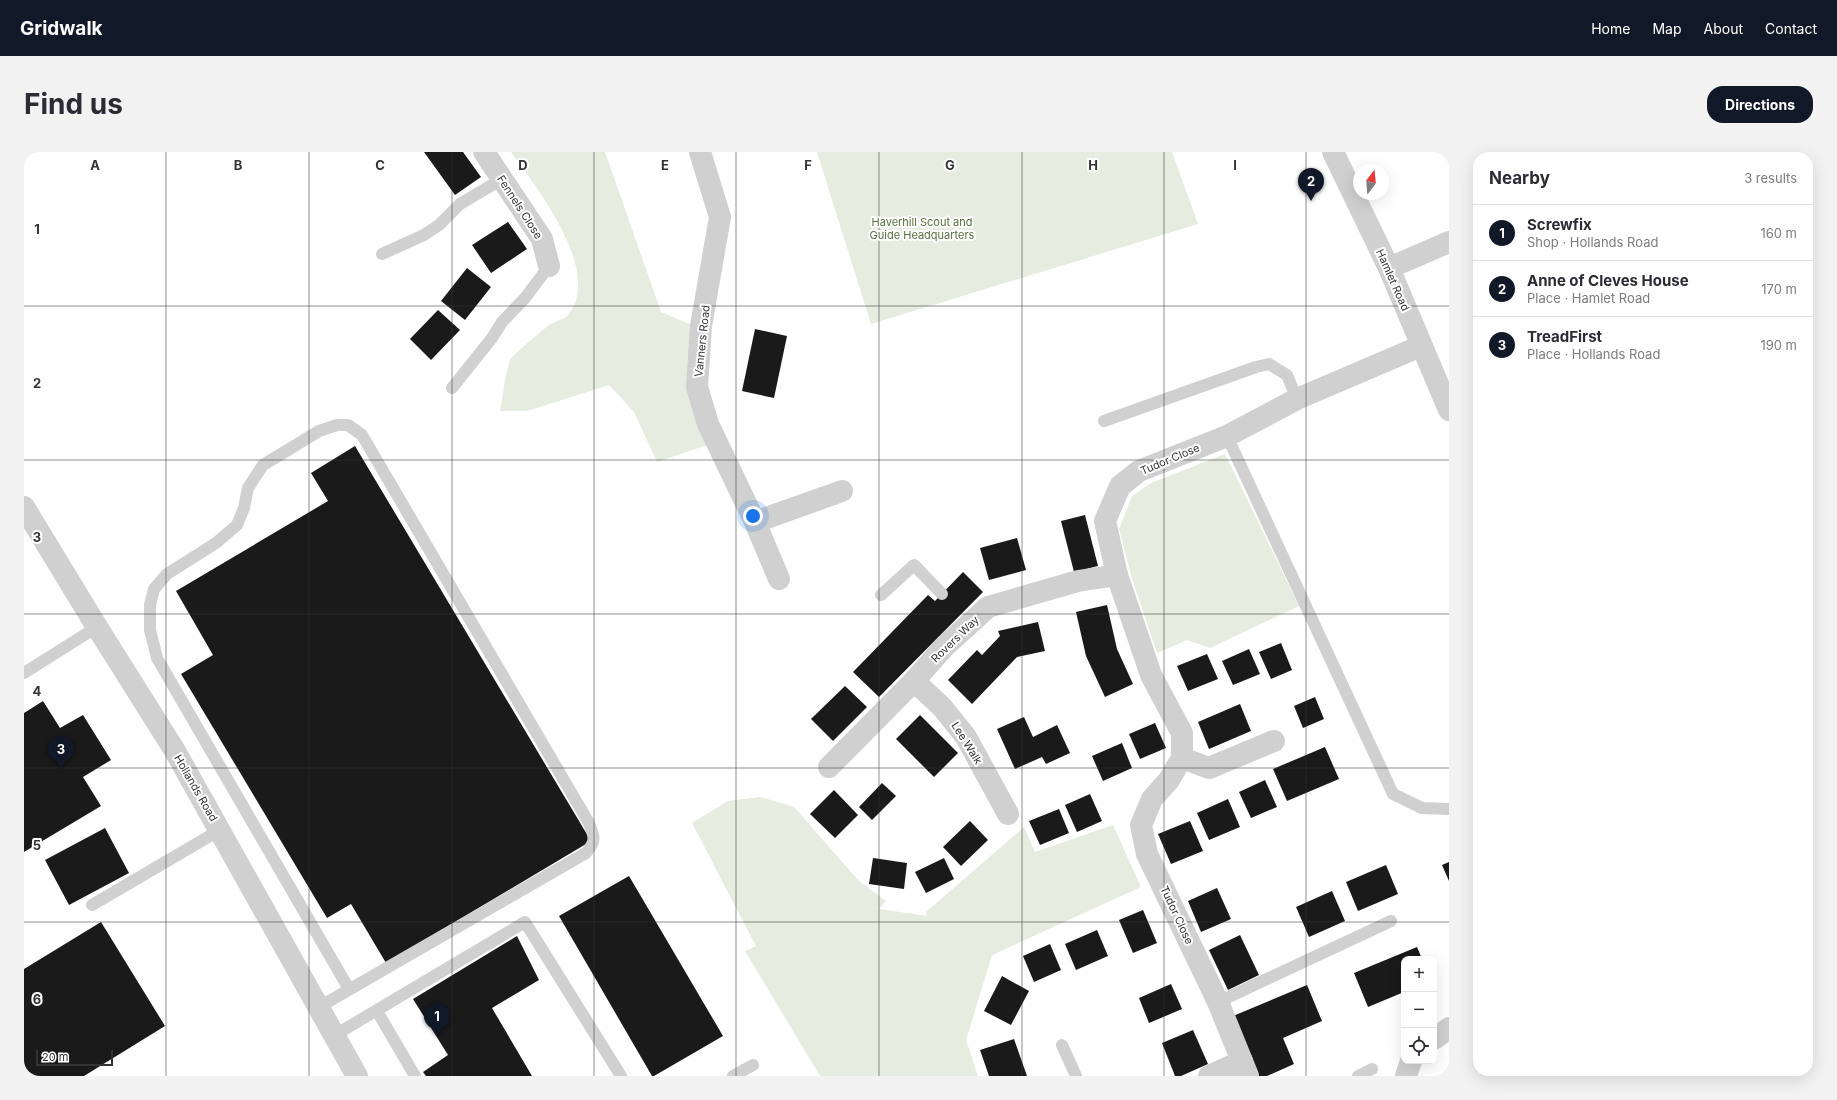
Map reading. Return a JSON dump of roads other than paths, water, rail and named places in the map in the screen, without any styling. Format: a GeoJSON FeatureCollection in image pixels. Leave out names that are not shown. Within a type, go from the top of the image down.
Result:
{"type":"FeatureCollection","features":[{"type":"Feature","properties":{"kind":"street","name":"Fennels Close"},"geometry":{"type":"LineString","coordinates":[[484,152],[542,239],[549,266]]}},
{"type":"Feature","properties":{"kind":"street","name":"Vanners Road"},"geometry":{"type":"LineString","coordinates":[[700,152],[720,218],[701,326],[697,388],[708,424],[756,522],[779,579]]}},
{"type":"Feature","properties":{"kind":"street","name":"Hamlet Road"},"geometry":{"type":"LineString","coordinates":[[1333,152],[1389,268],[1449,410]]}},
{"type":"Feature","properties":{"kind":"street"},"geometry":{"type":"LineString","coordinates":[[1389,268],[1449,242]]}},
{"type":"Feature","properties":{"kind":"street","name":"Tudor Close"},"geometry":{"type":"LineString","coordinates":[[1245,1069],[1218,1002],[1148,854],[1141,825],[1152,799],[1169,780],[1182,758],[1182,733],[1151,675],[1117,575],[1105,521],[1120,486],[1140,471],[1227,436],[1297,399],[1421,346]]}},
{"type":"Feature","properties":{"kind":"street"},"geometry":{"type":"LineString","coordinates":[[756,522],[842,491]]}},
{"type":"Feature","properties":{"kind":"street","name":"Hollands Road"},"geometry":{"type":"LineString","coordinates":[[24,507],[175,751],[357,1076]]}},
{"type":"Feature","properties":{"kind":"street","name":"Rovers Way"},"geometry":{"type":"LineString","coordinates":[[829,767],[914,681],[945,646],[966,619],[988,606],[1078,581],[1117,575]]}},
{"type":"Feature","properties":{"kind":"street","name":"Lee Walk"},"geometry":{"type":"LineString","coordinates":[[914,681],[942,707],[966,738],[1008,814]]}},
{"type":"Feature","properties":{"kind":"street"},"geometry":{"type":"LineString","coordinates":[[1182,758],[1209,768],[1274,741]]}},
{"type":"Feature","properties":{"kind":"street"},"geometry":{"type":"LineString","coordinates":[[1437,1037],[1449,1028]]}},
{"type":"Feature","properties":{"kind":"street"},"geometry":{"type":"LineString","coordinates":[[1406,1076],[1410,1064]]}},
{"type":"Feature","properties":{"kind":"street"},"geometry":{"type":"LineString","coordinates":[[1209,1076],[1245,1069]]}},
{"type":"Feature","properties":{"kind":"lane"},"geometry":{"type":"LineString","coordinates":[[382,254],[424,235],[439,225],[460,204],[502,179]]}},
{"type":"Feature","properties":{"kind":"lane"},"geometry":{"type":"LineString","coordinates":[[452,388],[492,338],[502,322],[525,298],[549,266]]}},
{"type":"Feature","properties":{"kind":"lane"},"geometry":{"type":"LineString","coordinates":[[1104,421],[1269,364],[1287,375],[1297,399]]}},
{"type":"Feature","properties":{"kind":"lane"},"geometry":{"type":"LineString","coordinates":[[319,1007],[586,853],[593,845],[594,836],[589,823],[362,435],[348,425],[337,425],[319,431],[263,465],[248,488],[244,508],[237,525],[216,543],[167,574],[154,589],[150,605],[150,630],[157,658],[164,671],[349,989]]}},
{"type":"Feature","properties":{"kind":"lane"},"geometry":{"type":"LineString","coordinates":[[1227,436],[1393,794],[1422,808],[1449,809]]}},
{"type":"Feature","properties":{"kind":"lane"},"geometry":{"type":"LineString","coordinates":[[881,595],[914,565],[942,594]]}},
{"type":"Feature","properties":{"kind":"lane"},"geometry":{"type":"LineString","coordinates":[[24,673],[97,627]]}},
{"type":"Feature","properties":{"kind":"lane"},"geometry":{"type":"LineString","coordinates":[[92,905],[220,830]]}},
{"type":"Feature","properties":{"kind":"lane"},"geometry":{"type":"LineString","coordinates":[[1218,1002],[1391,921]]}},
{"type":"Feature","properties":{"kind":"lane"},"geometry":{"type":"LineString","coordinates":[[335,1036],[526,922],[621,1076]]}},
{"type":"Feature","properties":{"kind":"lane"},"geometry":{"type":"LineString","coordinates":[[377,1011],[415,1076]]}},
{"type":"Feature","properties":{"kind":"lane"},"geometry":{"type":"LineString","coordinates":[[1062,1045],[1076,1076]]}},
{"type":"Feature","properties":{"kind":"lane"},"geometry":{"type":"LineString","coordinates":[[733,1076],[753,1064]]}},
{"type":"Feature","properties":{"kind":"lane"},"geometry":{"type":"LineString","coordinates":[[1358,1076],[1372,1070]]}},
{"type":"Feature","properties":{"kind":"place","name":"Anne of Cleves House"},"geometry":{"type":"Point","coordinates":[1311,201]}},
{"type":"Feature","properties":{"kind":"place","name":"TreadFirst"},"geometry":{"type":"Point","coordinates":[61,769]}},
{"type":"Feature","properties":{"kind":"place","name":"Screwfix"},"geometry":{"type":"Point","coordinates":[437,1036]}},
{"type":"Feature","properties":{"kind":"park label","name":"Haverhill Scout and Guide Headquarters"},"geometry":{"type":"Point","coordinates":[922,228]}}]}
